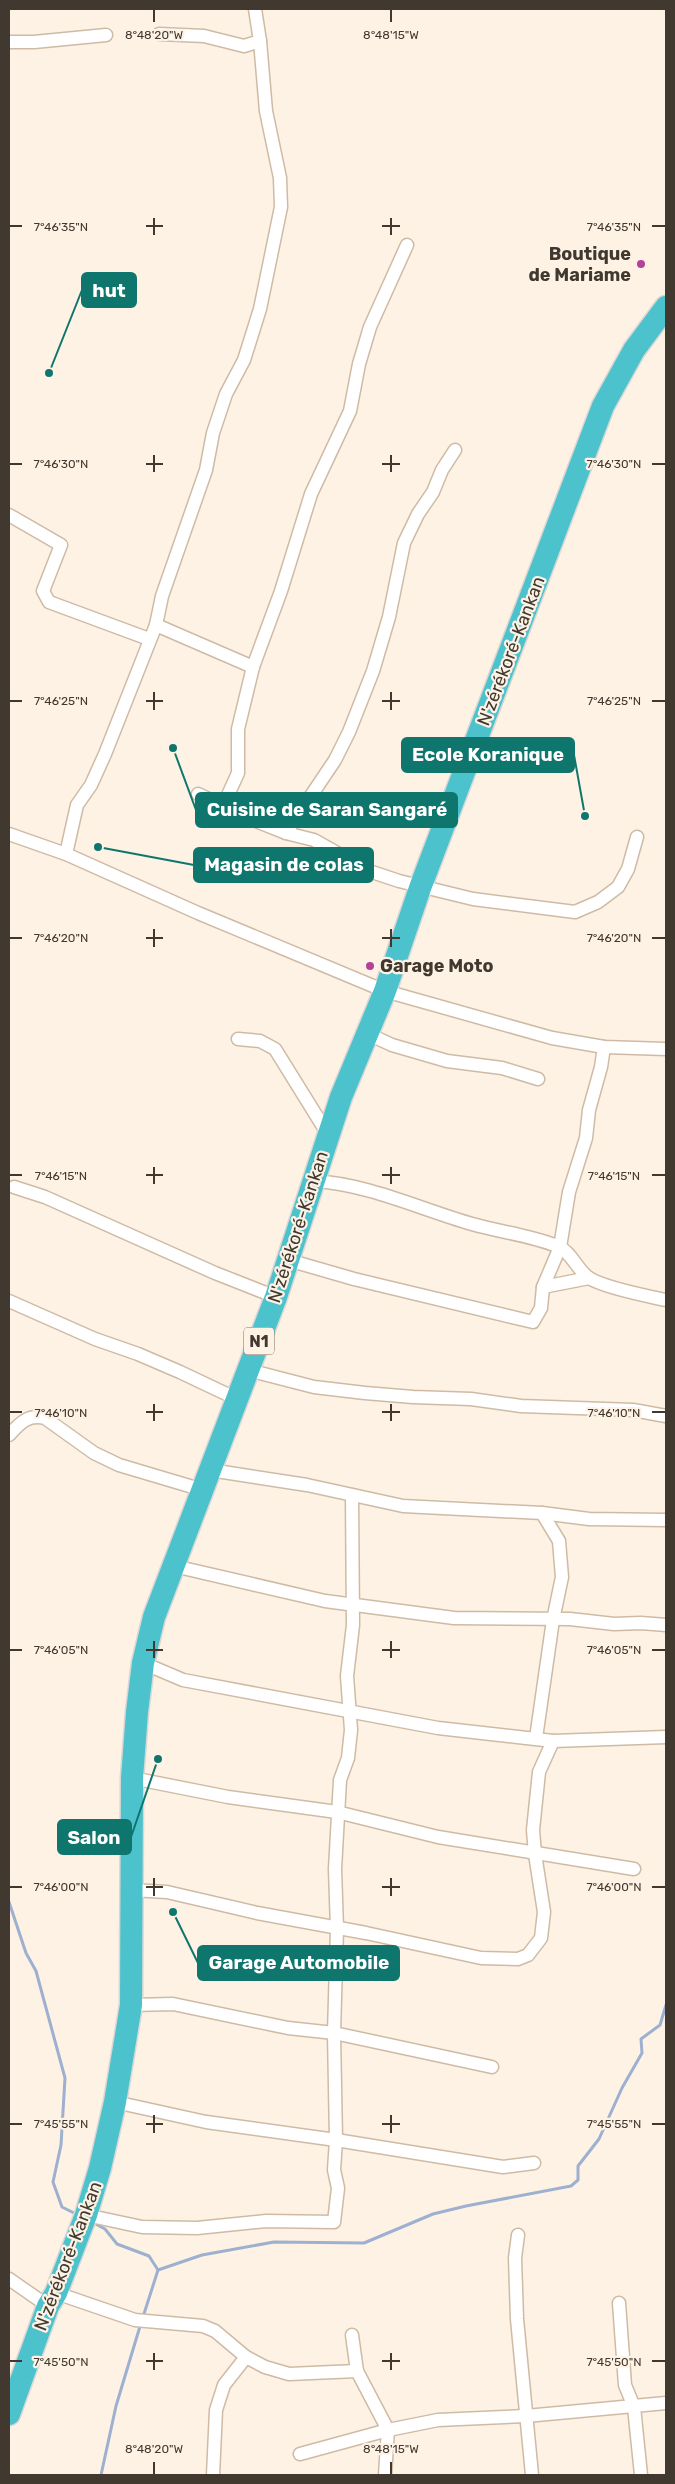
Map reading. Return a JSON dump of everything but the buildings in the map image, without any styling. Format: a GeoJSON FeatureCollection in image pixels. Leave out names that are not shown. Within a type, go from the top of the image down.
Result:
{"type":"FeatureCollection","features":[{"type":"Feature","properties":{"kind":"highway","name":"N'zérékoré-Kankan"},"geometry":{"type":"LineString","coordinates":[[10,2405],[86,2215],[100,2168],[115,2102],[131,2005],[132,1778],[136,1712],[143,1664],[154,1617],[276,1297],[329,1136],[366,1032],[384,991],[420,888],[603,406],[634,350],[666,307]]}},
{"type":"Feature","properties":{"kind":"street"},"geometry":{"type":"LineString","coordinates":[[66,854],[77,804],[91,785],[105,754],[156,624],[162,596],[206,470],[213,433],[226,394],[244,360],[257,317],[282,207],[280,178],[266,111],[255,9]]}},
{"type":"Feature","properties":{"kind":"street"},"geometry":{"type":"LineString","coordinates":[[159,34],[204,36],[244,46],[260,42]]}},
{"type":"Feature","properties":{"kind":"street"},"geometry":{"type":"LineString","coordinates":[[9,42],[34,42],[106,35]]}},
{"type":"Feature","properties":{"kind":"street"},"geometry":{"type":"LineString","coordinates":[[223,806],[238,774],[238,729],[252,666],[281,591],[312,494],[350,411],[359,364],[370,327],[396,272],[406,245]]}},
{"type":"Feature","properties":{"kind":"street"},"geometry":{"type":"LineString","coordinates":[[286,832],[331,767],[349,732],[373,671],[390,617],[404,543],[454,450]]}},
{"type":"Feature","properties":{"kind":"street"},"geometry":{"type":"LineString","coordinates":[[9,515],[61,545],[43,591],[49,602],[150,639]]}},
{"type":"Feature","properties":{"kind":"street"},"geometry":{"type":"LineString","coordinates":[[156,624],[252,666]]}},
{"type":"Feature","properties":{"kind":"street"},"geometry":{"type":"LineString","coordinates":[[198,794],[286,832],[314,840],[369,871],[420,888],[473,899],[575,912],[598,902],[618,886],[628,869],[637,837]]}},
{"type":"Feature","properties":{"kind":"street"},"geometry":{"type":"LineString","coordinates":[[9,834],[66,854],[198,913],[384,991],[552,1038],[604,1047],[666,1050]]}},
{"type":"Feature","properties":{"kind":"street"},"geometry":{"type":"LineString","coordinates":[[366,1032],[392,1045],[447,1061],[502,1068],[538,1079]]}},
{"type":"Feature","properties":{"kind":"street"},"geometry":{"type":"LineString","coordinates":[[238,1039],[260,1041],[275,1049],[329,1136]]}},
{"type":"Feature","properties":{"kind":"street"},"geometry":{"type":"LineString","coordinates":[[288,1260],[354,1279],[533,1322],[541,1308],[543,1287],[560,1246],[569,1192],[586,1138],[589,1110],[604,1047]]}},
{"type":"Feature","properties":{"kind":"street"},"geometry":{"type":"LineString","coordinates":[[314,1181],[336,1182],[474,1225],[560,1246],[589,1278],[618,1288],[666,1300]]}},
{"type":"Feature","properties":{"kind":"street"},"geometry":{"type":"LineString","coordinates":[[14,1187],[44,1197],[214,1273],[276,1297]]}},
{"type":"Feature","properties":{"kind":"street"},"geometry":{"type":"LineString","coordinates":[[543,1287],[589,1278]]}},
{"type":"Feature","properties":{"kind":"street"},"geometry":{"type":"LineString","coordinates":[[9,1301],[95,1339],[164,1365],[237,1399]]}},
{"type":"Feature","properties":{"kind":"street"},"geometry":{"type":"LineString","coordinates":[[248,1370],[314,1387],[365,1393],[470,1399],[521,1406],[633,1410],[666,1416]]}},
{"type":"Feature","properties":{"kind":"street"},"geometry":{"type":"LineString","coordinates":[[9,1435],[23,1420],[35,1416],[45,1418],[89,1450],[111,1461],[207,1480],[352,1495],[403,1506],[542,1513],[589,1519],[666,1520]]}},
{"type":"Feature","properties":{"kind":"street"},"geometry":{"type":"LineString","coordinates":[[86,2215],[142,2227],[197,2228],[266,2221],[334,2222],[338,2188],[334,2170],[336,2140],[334,2032],[337,1929],[336,1812],[340,1780],[348,1758],[352,1712],[347,1676],[353,1604],[352,1495]]}},
{"type":"Feature","properties":{"kind":"street"},"geometry":{"type":"LineString","coordinates":[[536,1738],[553,1620],[562,1576],[559,1541],[542,1513]]}},
{"type":"Feature","properties":{"kind":"street"},"geometry":{"type":"LineString","coordinates":[[174,1566],[325,1601],[454,1618],[553,1620],[666,1626]]}},
{"type":"Feature","properties":{"kind":"street"},"geometry":{"type":"LineString","coordinates":[[143,1664],[183,1680],[438,1728],[553,1741],[666,1737]]}},
{"type":"Feature","properties":{"kind":"street"},"geometry":{"type":"LineString","coordinates":[[131,1890],[167,1892],[193,1900],[337,1929],[366,1933],[481,1958],[518,1959],[528,1955],[541,1938],[544,1912],[533,1830],[539,1772],[553,1741]]}},
{"type":"Feature","properties":{"kind":"street"},"geometry":{"type":"LineString","coordinates":[[132,1778],[228,1797],[336,1812],[438,1837],[634,1869]]}},
{"type":"Feature","properties":{"kind":"street"},"geometry":{"type":"LineString","coordinates":[[131,2005],[174,2004],[288,2028],[334,2032],[492,2067]]}},
{"type":"Feature","properties":{"kind":"street"},"geometry":{"type":"LineString","coordinates":[[115,2102],[206,2122],[336,2140],[504,2167],[534,2163]]}},
{"type":"Feature","properties":{"kind":"street"},"geometry":{"type":"LineString","coordinates":[[518,2235],[514,2258],[516,2319],[532,2475]]}},
{"type":"Feature","properties":{"kind":"street"},"geometry":{"type":"LineString","coordinates":[[9,2279],[52,2299],[135,2320],[204,2326],[215,2330],[246,2357],[265,2367],[289,2374],[357,2370]]}},
{"type":"Feature","properties":{"kind":"street"},"geometry":{"type":"LineString","coordinates":[[619,2303],[625,2385],[634,2407],[641,2475]]}},
{"type":"Feature","properties":{"kind":"street"},"geometry":{"type":"LineString","coordinates":[[352,2335],[357,2370],[388,2430],[385,2475]]}},
{"type":"Feature","properties":{"kind":"street"},"geometry":{"type":"LineString","coordinates":[[213,2475],[216,2410],[224,2385],[246,2357]]}},
{"type":"Feature","properties":{"kind":"street"},"geometry":{"type":"LineString","coordinates":[[300,2454],[388,2430],[438,2420],[526,2416],[666,2403]]}},
{"type":"Feature","properties":{"kind":"waterway"},"geometry":{"type":"LineString","coordinates":[[9,1902],[26,1953],[36,1971],[65,2078],[61,2145],[53,2182],[62,2207],[78,2215]]}},
{"type":"Feature","properties":{"kind":"waterway"},"geometry":{"type":"LineString","coordinates":[[158,2270],[202,2255],[274,2242],[364,2243],[433,2214],[571,2186],[578,2180],[578,2166],[599,2139],[622,2088],[642,2053],[641,2039],[660,2025],[666,2005]]}},
{"type":"Feature","properties":{"kind":"waterway"},"geometry":{"type":"LineString","coordinates":[[92,2222],[105,2229],[117,2244],[149,2256],[158,2270],[143,2317]]}},
{"type":"Feature","properties":{"kind":"waterway"},"geometry":{"type":"LineString","coordinates":[[101,2475],[116,2406],[141,2323]]}},
{"type":"Feature","properties":{"kind":"place","name":"Boutique de Mariame"},"geometry":{"type":"Point","coordinates":[641,264]}},
{"type":"Feature","properties":{"kind":"place","name":"hut"},"geometry":{"type":"Point","coordinates":[49,373]}},
{"type":"Feature","properties":{"kind":"place","name":"Cuisine de Saran Sangaré"},"geometry":{"type":"Point","coordinates":[173,748]}},
{"type":"Feature","properties":{"kind":"place","name":"Ecole Koranique"},"geometry":{"type":"Point","coordinates":[585,816]}},
{"type":"Feature","properties":{"kind":"place","name":"Magasin de colas"},"geometry":{"type":"Point","coordinates":[98,847]}},
{"type":"Feature","properties":{"kind":"place","name":"Garage Moto"},"geometry":{"type":"Point","coordinates":[370,966]}},
{"type":"Feature","properties":{"kind":"place","name":"Salon"},"geometry":{"type":"Point","coordinates":[158,1759]}},
{"type":"Feature","properties":{"kind":"place","name":"Garage Automobile"},"geometry":{"type":"Point","coordinates":[173,1912]}}]}
